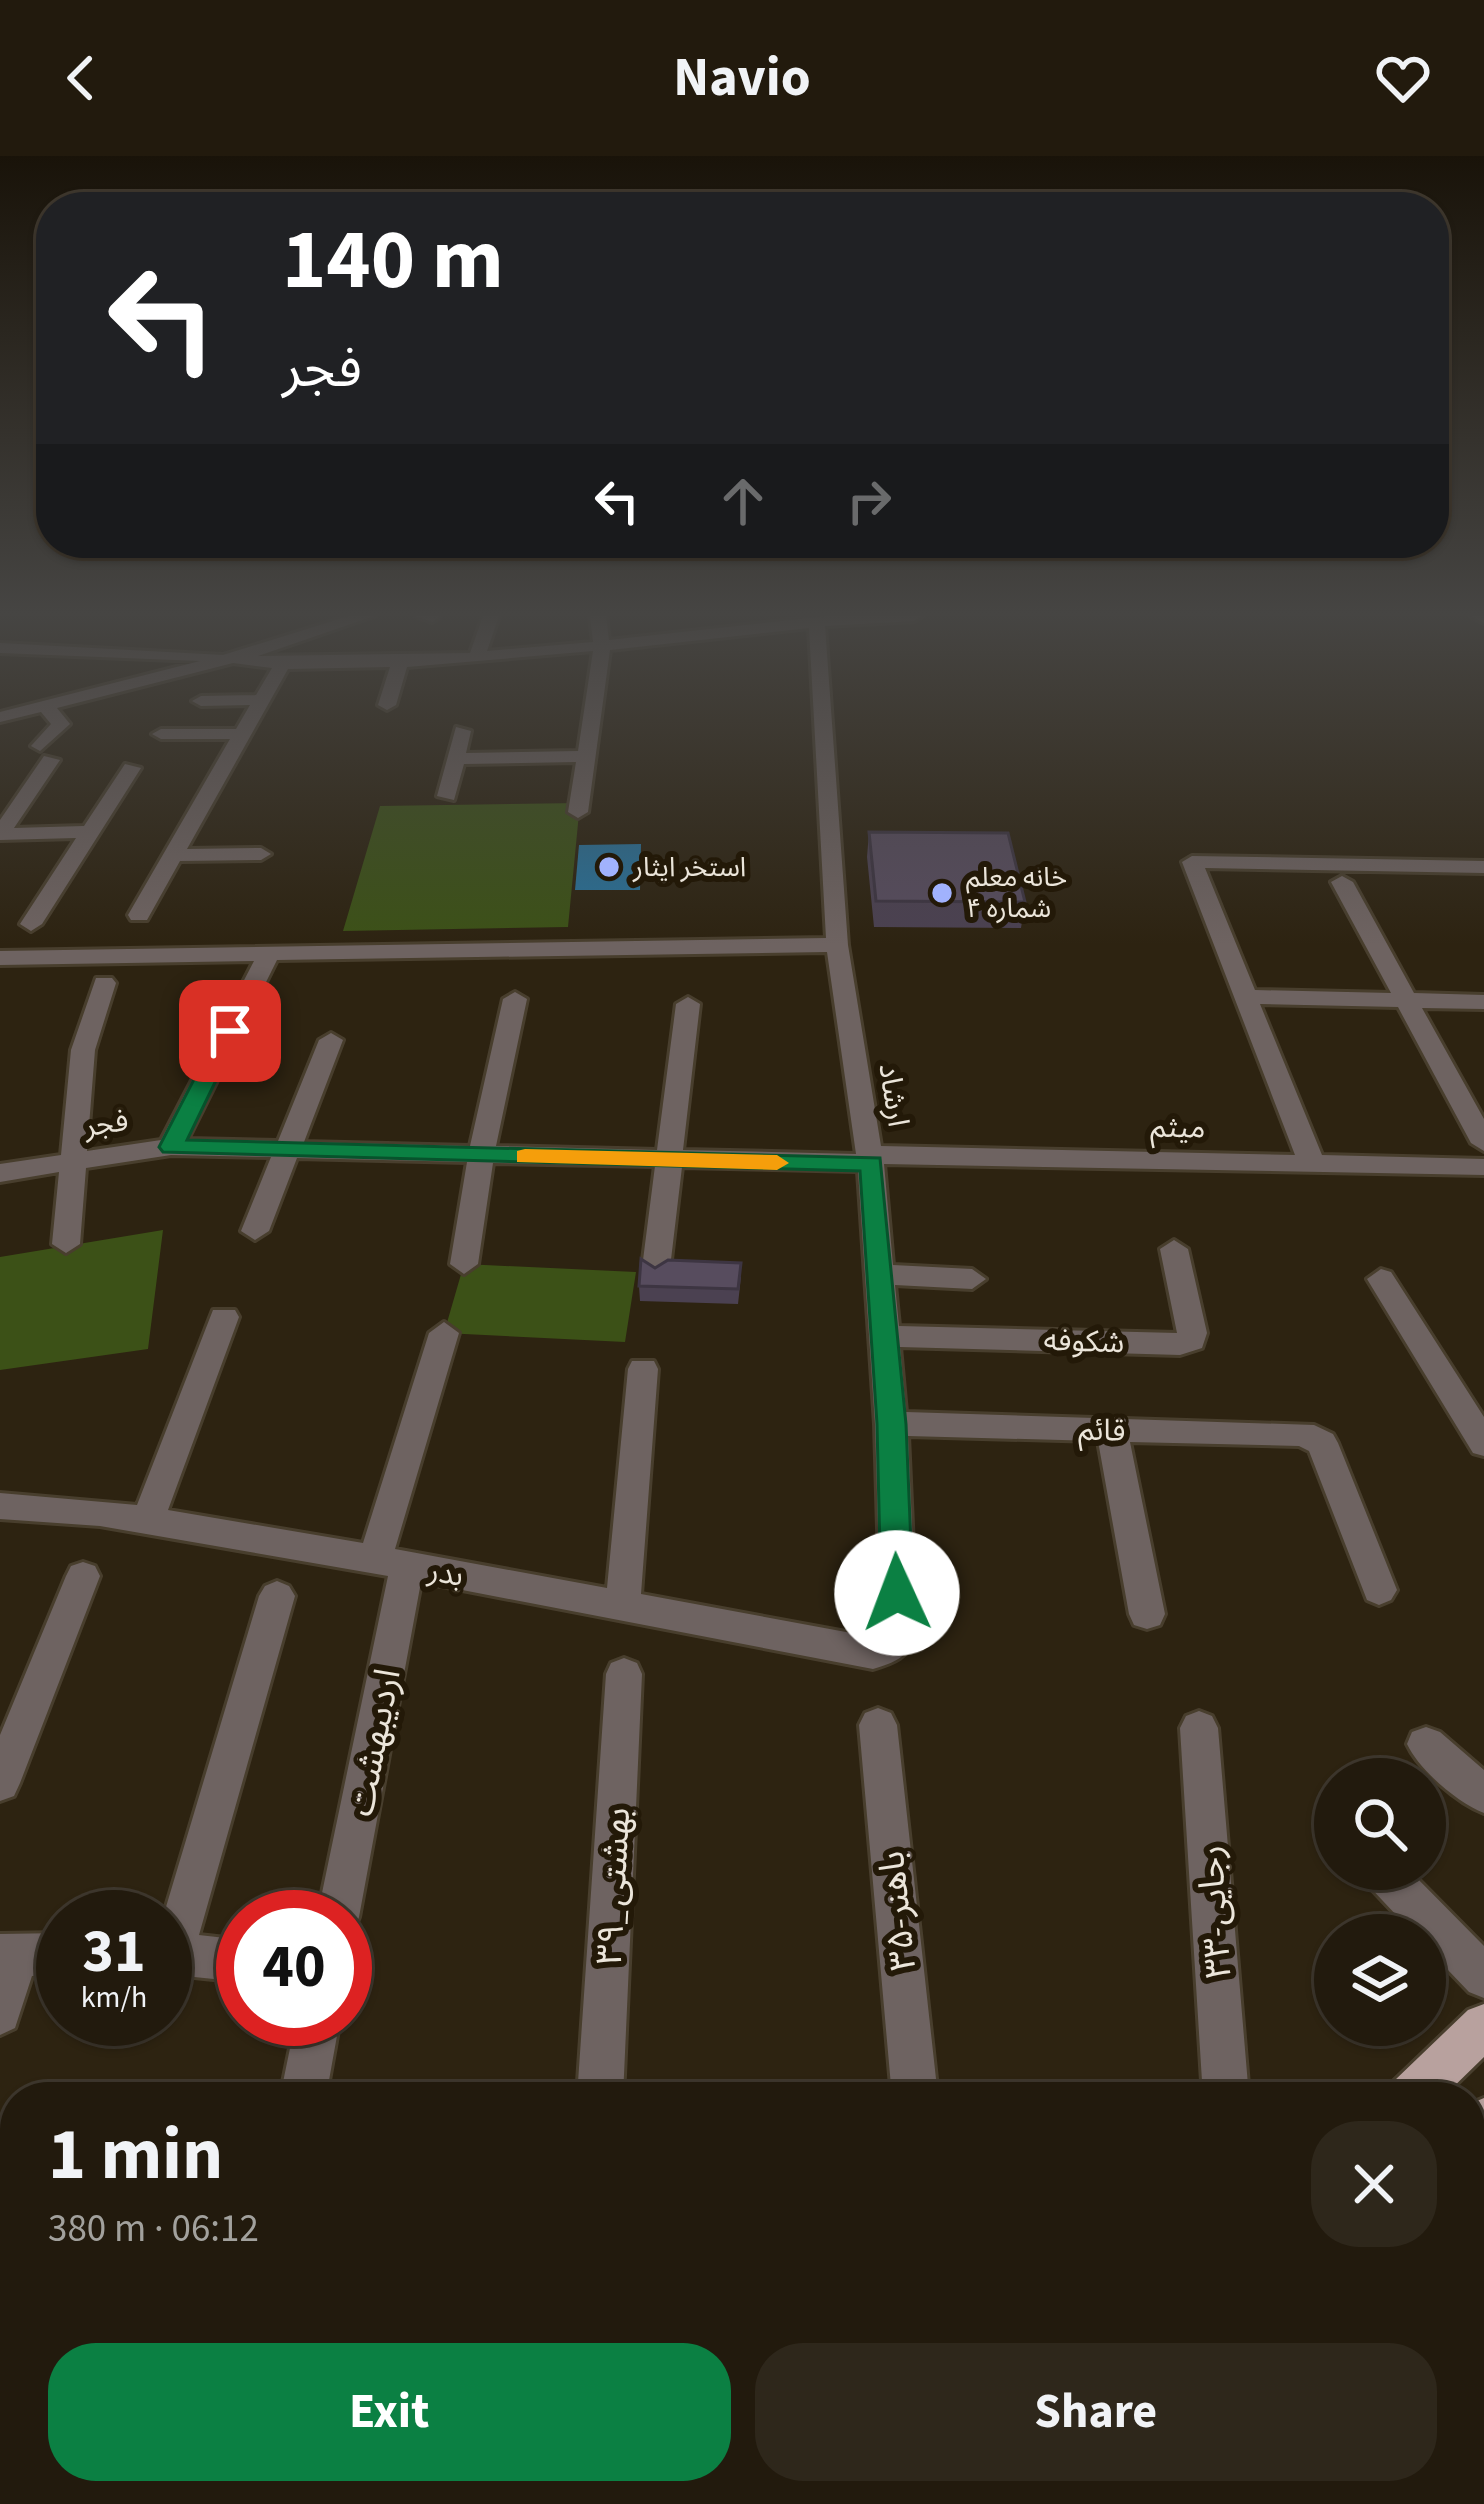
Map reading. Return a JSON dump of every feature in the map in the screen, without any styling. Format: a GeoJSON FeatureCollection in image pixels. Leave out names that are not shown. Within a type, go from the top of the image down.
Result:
{"type":"FeatureCollection","features":[{"type":"Feature","properties":{"kind":"main road"},"geometry":{"type":"LineString","coordinates":[[1426,2082],[1484,2026]]}},
{"type":"Feature","properties":{"kind":"street"},"geometry":{"type":"LineString","coordinates":[[0,834],[60,726]]}},
{"type":"Feature","properties":{"kind":"street"},"geometry":{"type":"LineString","coordinates":[[139,915],[247,726]]}},
{"type":"Feature","properties":{"kind":"street"},"geometry":{"type":"LineString","coordinates":[[578,812],[590,726]]}},
{"type":"Feature","properties":{"kind":"street","name":"ارشاد"},"geometry":{"type":"LineString","coordinates":[[823,726],[837,945],[871,1164],[891,1424],[899,1636],[890,1648]]}},
{"type":"Feature","properties":{"kind":"street"},"geometry":{"type":"LineString","coordinates":[[447,796],[462,731]]}},
{"type":"Feature","properties":{"kind":"street"},"geometry":{"type":"LineString","coordinates":[[161,734],[242,734]]}},
{"type":"Feature","properties":{"kind":"street"},"geometry":{"type":"LineString","coordinates":[[458,759],[586,756]]}},
{"type":"Feature","properties":{"kind":"street"},"geometry":{"type":"LineString","coordinates":[[31,924],[132,768]]}},
{"type":"Feature","properties":{"kind":"street"},"geometry":{"type":"LineString","coordinates":[[0,834],[90,832]]}},
{"type":"Feature","properties":{"kind":"street"},"geometry":{"type":"LineString","coordinates":[[172,855],[261,854]]}},
{"type":"Feature","properties":{"kind":"street"},"geometry":{"type":"LineString","coordinates":[[1312,1163],[1192,862],[1477,866],[1484,890]]}},
{"type":"Feature","properties":{"kind":"street"},"geometry":{"type":"LineString","coordinates":[[1342,882],[1484,1143]]}},
{"type":"Feature","properties":{"kind":"street"},"geometry":{"type":"LineString","coordinates":[[0,958],[837,945]]}},
{"type":"Feature","properties":{"kind":"street"},"geometry":{"type":"LineString","coordinates":[[171,1147],[268,955]]}},
{"type":"Feature","properties":{"kind":"street"},"geometry":{"type":"LineString","coordinates":[[66,1244],[83,1051],[104,983]]}},
{"type":"Feature","properties":{"kind":"street"},"geometry":{"type":"LineString","coordinates":[[1248,997],[1484,1001]]}},
{"type":"Feature","properties":{"kind":"street"},"geometry":{"type":"LineString","coordinates":[[464,1264],[481,1155],[515,998]]}},
{"type":"Feature","properties":{"kind":"street"},"geometry":{"type":"LineString","coordinates":[[656,1268],[688,1004]]}},
{"type":"Feature","properties":{"kind":"street"},"geometry":{"type":"LineString","coordinates":[[255,1231],[331,1040]]}},
{"type":"Feature","properties":{"kind":"street","name":"فجر"},"geometry":{"type":"LineString","coordinates":[[0,1173],[171,1147],[871,1164]]}},
{"type":"Feature","properties":{"kind":"street","name":"میثم"},"geometry":{"type":"LineString","coordinates":[[871,1164],[1484,1167]]}},
{"type":"Feature","properties":{"kind":"street","name":"میثم"},"geometry":{"type":"LineString","coordinates":[[908,1164],[1484,1186]]}},
{"type":"Feature","properties":{"kind":"street","name":"شکوفه"},"geometry":{"type":"LineString","coordinates":[[883,1336],[1180,1344],[1191,1340],[1192,1333],[1174,1249]]}},
{"type":"Feature","properties":{"kind":"street"},"geometry":{"type":"LineString","coordinates":[[879,1274],[972,1280]]}},
{"type":"Feature","properties":{"kind":"street"},"geometry":{"type":"LineString","coordinates":[[1381,1279],[1484,1444]]}},
{"type":"Feature","properties":{"kind":"street"},"geometry":{"type":"LineString","coordinates":[[147,1522],[224,1317]]}},
{"type":"Feature","properties":{"kind":"street","name":"اردیبهشت"},"geometry":{"type":"LineString","coordinates":[[342,1890],[391,1563],[444,1333]]}},
{"type":"Feature","properties":{"kind":"street"},"geometry":{"type":"LineString","coordinates":[[623,1604],[643,1369]]}},
{"type":"Feature","properties":{"kind":"street","name":"قائم"},"geometry":{"type":"LineString","coordinates":[[891,1424],[1312,1437],[1322,1443],[1379,1590]]}},
{"type":"Feature","properties":{"kind":"street"},"geometry":{"type":"LineString","coordinates":[[1112,1431],[1147,1614]]}},
{"type":"Feature","properties":{"kind":"street","name":"بدر"},"geometry":{"type":"LineString","coordinates":[[0,1506],[100,1513],[623,1604],[873,1653],[890,1648]]}},
{"type":"Feature","properties":{"kind":"street"},"geometry":{"type":"LineString","coordinates":[[0,1783],[83,1576]]}},
{"type":"Feature","properties":{"kind":"street"},"geometry":{"type":"LineString","coordinates":[[188,1890],[277,1596]]}},
{"type":"Feature","properties":{"kind":"street","name":"۳۹_بهشتی"},"geometry":{"type":"LineString","coordinates":[[601,2082],[624,1674]]}},
{"type":"Feature","properties":{"kind":"street","name":"۳۵-باهنر"},"geometry":{"type":"LineString","coordinates":[[878,1725],[914,2082]]}},
{"type":"Feature","properties":{"kind":"street","name":"۳۳-رجایی"},"geometry":{"type":"LineString","coordinates":[[1199,1728],[1225,2082]]}},
{"type":"Feature","properties":{"kind":"street"},"geometry":{"type":"LineString","coordinates":[[1426,1744],[1484,1795]]}},
{"type":"Feature","properties":{"kind":"street"},"geometry":{"type":"LineString","coordinates":[[1400,1890],[1484,1977]]}},
{"type":"Feature","properties":{"kind":"street"},"geometry":{"type":"LineString","coordinates":[[0,2013],[9,1955]]}},
{"type":"Feature","properties":{"kind":"street"},"geometry":{"type":"LineString","coordinates":[[306,2082],[313,2046]]}},
{"type":"Feature","properties":{"kind":"green space"},"geometry":{"type":"Polygon","coordinates":[[[580,803],[568,927],[343,931],[380,806],[580,803]]]}},
{"type":"Feature","properties":{"kind":"green space"},"geometry":{"type":"Polygon","coordinates":[[[163,1230],[148,1349],[0,1370],[0,1257],[163,1230]]]}},
{"type":"Feature","properties":{"kind":"green space"},"geometry":{"type":"Polygon","coordinates":[[[464,1264],[636,1272],[625,1342],[444,1333],[464,1264]]]}},
{"type":"Feature","properties":{"kind":"water","name":"استخر ایثار"},"geometry":{"type":"Polygon","coordinates":[[[641,844],[640,890],[575,890],[579,845],[641,844]]]}},
{"type":"Feature","properties":{"kind":"building"},"geometry":{"type":"Polygon","coordinates":[[[869,832],[1008,833],[1025,902],[876,901],[869,832]]]}},
{"type":"Feature","properties":{"kind":"building"},"geometry":{"type":"Polygon","coordinates":[[[641,1259],[655,1268],[668,1260],[741,1263],[738,1289],[639,1286],[641,1259]]]}},
{"type":"Feature","properties":{"kind":"slow traffic"},"geometry":{"type":"LineString","coordinates":[[525,1156],[777,1163]]}},
{"type":"Feature","properties":{"kind":"place","name":"استخر ایثار"},"geometry":{"type":"Point","coordinates":[609,867]}},
{"type":"Feature","properties":{"kind":"place","name":"خانه معلم شماره ۴"},"geometry":{"type":"Point","coordinates":[942,893]}},
{"type":"Feature","properties":{"kind":"route"},"geometry":{"type":"LineString","coordinates":[[230,1031],[171,1147],[669,1162],[871,1163],[891,1424],[897,1593]]}}]}
